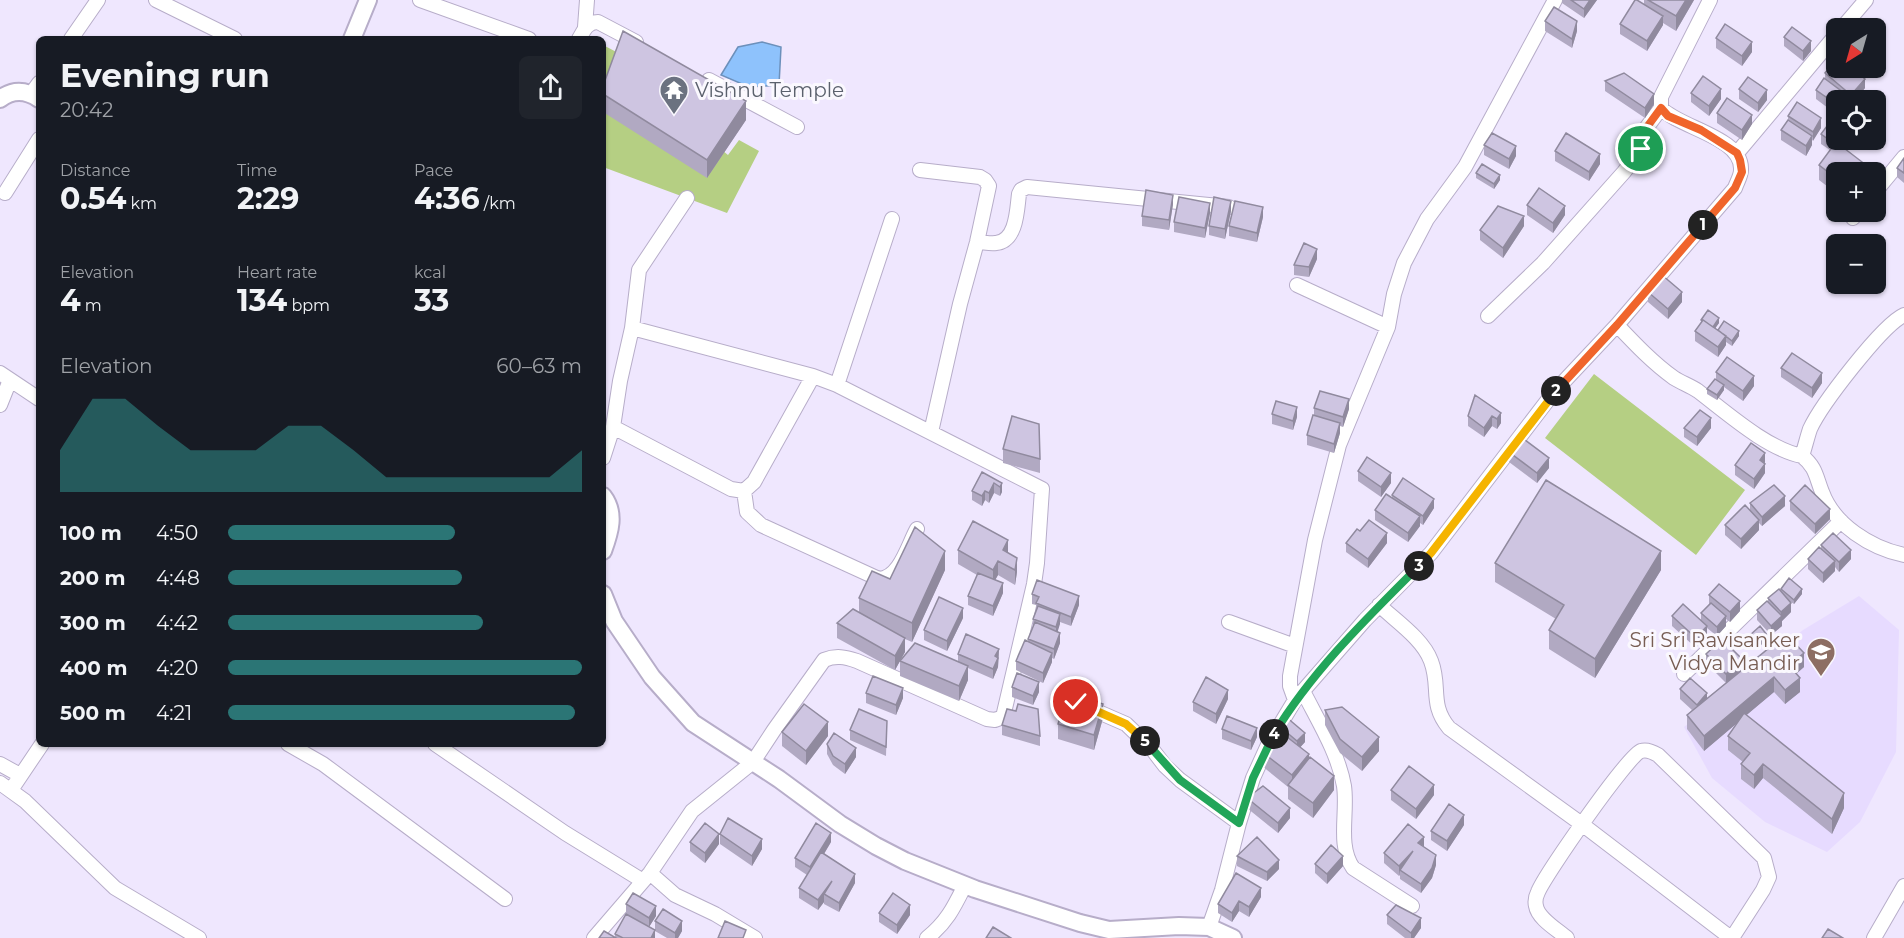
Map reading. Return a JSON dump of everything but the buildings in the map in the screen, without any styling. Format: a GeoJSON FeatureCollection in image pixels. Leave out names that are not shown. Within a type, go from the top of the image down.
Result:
{"type":"FeatureCollection","features":[{"type":"Feature","properties":{"kind":"street"},"geometry":{"type":"LineString","coordinates":[[72,36],[98,0]]}},
{"type":"Feature","properties":{"kind":"street"},"geometry":{"type":"LineString","coordinates":[[156,0],[229,36]]}},
{"type":"Feature","properties":{"kind":"street"},"geometry":{"type":"LineString","coordinates":[[353,36],[368,0]]}},
{"type":"Feature","properties":{"kind":"street"},"geometry":{"type":"LineString","coordinates":[[420,0],[521,36]]}},
{"type":"Feature","properties":{"kind":"street"},"geometry":{"type":"LineString","coordinates":[[582,33],[587,0]]}},
{"type":"Feature","properties":{"kind":"street"},"geometry":{"type":"LineString","coordinates":[[1412,906],[1353,868],[1348,861],[1345,850],[1344,787],[1339,768],[1299,696],[1290,686],[1290,676],[1315,540],[1339,445],[1388,327],[1394,294],[1404,263],[1427,219],[1465,167],[1555,0]]}},
{"type":"Feature","properties":{"kind":"street"},"geometry":{"type":"LineString","coordinates":[[1488,316],[1544,263],[1624,172],[1641,149],[1647,127],[1661,108],[1661,97],[1710,0]]}},
{"type":"Feature","properties":{"kind":"street"},"geometry":{"type":"LineString","coordinates":[[1851,18],[1866,0]]}},
{"type":"Feature","properties":{"kind":"street"},"geometry":{"type":"LineString","coordinates":[[582,33],[592,22],[598,22],[651,50]]}},
{"type":"Feature","properties":{"kind":"street"},"geometry":{"type":"LineString","coordinates":[[1737,153],[1826,47]]}},
{"type":"Feature","properties":{"kind":"street"},"geometry":{"type":"LineString","coordinates":[[692,72],[797,127]]}},
{"type":"Feature","properties":{"kind":"street"},"geometry":{"type":"LineString","coordinates":[[0,99],[18,91],[36,92]]}},
{"type":"Feature","properties":{"kind":"street"},"geometry":{"type":"LineString","coordinates":[[1209,927],[1222,890],[1253,778],[1268,745],[1299,696],[1379,605],[1431,553],[1554,392],[1617,325],[1735,188],[1742,172],[1737,153],[1701,130],[1668,116],[1661,108]]}},
{"type":"Feature","properties":{"kind":"street"},"geometry":{"type":"LineString","coordinates":[[5,192],[36,144]]}},
{"type":"Feature","properties":{"kind":"street"},"geometry":{"type":"LineString","coordinates":[[1886,179],[1904,157]]}},
{"type":"Feature","properties":{"kind":"street"},"geometry":{"type":"LineString","coordinates":[[920,170],[980,177],[989,186],[931,432]]}},
{"type":"Feature","properties":{"kind":"street"},"geometry":{"type":"LineString","coordinates":[[977,242],[997,243],[1008,238],[1012,232],[1019,194],[1027,187],[1241,208]]}},
{"type":"Feature","properties":{"kind":"street"},"geometry":{"type":"LineString","coordinates":[[606,448],[632,328],[639,270],[687,198]]}},
{"type":"Feature","properties":{"kind":"street"},"geometry":{"type":"LineString","coordinates":[[837,385],[892,219]]}},
{"type":"Feature","properties":{"kind":"street"},"geometry":{"type":"LineString","coordinates":[[1297,285],[1388,327]]}},
{"type":"Feature","properties":{"kind":"street"},"geometry":{"type":"LineString","coordinates":[[1802,456],[1811,429],[1831,397],[1880,334],[1904,315]]}},
{"type":"Feature","properties":{"kind":"street"},"geometry":{"type":"LineString","coordinates":[[1617,325],[1653,361],[1676,379],[1697,390],[1714,406],[1770,444],[1791,454],[1802,456],[1811,463],[1817,474],[1822,493],[1840,521],[1870,543],[1886,551],[1904,555]]}},
{"type":"Feature","properties":{"kind":"street"},"geometry":{"type":"LineString","coordinates":[[594,938],[646,877],[692,811],[753,762],[824,660],[842,656],[987,719],[995,720],[1003,717],[1035,574],[1042,489],[837,385],[813,376],[632,328]]}},
{"type":"Feature","properties":{"kind":"street"},"geometry":{"type":"LineString","coordinates":[[0,405],[5,376],[36,397]]}},
{"type":"Feature","properties":{"kind":"street"},"geometry":{"type":"LineString","coordinates":[[744,491],[754,482],[813,376]]}},
{"type":"Feature","properties":{"kind":"street"},"geometry":{"type":"LineString","coordinates":[[612,427],[732,489],[744,491]]}},
{"type":"Feature","properties":{"kind":"street"},"geometry":{"type":"LineString","coordinates":[[744,491],[747,512],[761,525],[879,579],[887,578],[894,572],[917,529]]}},
{"type":"Feature","properties":{"kind":"street"},"geometry":{"type":"LineString","coordinates":[[606,502],[611,511],[606,543]]}},
{"type":"Feature","properties":{"kind":"street"},"geometry":{"type":"LineString","coordinates":[[1684,674],[1840,521]]}},
{"type":"Feature","properties":{"kind":"street"},"geometry":{"type":"LineString","coordinates":[[606,601],[614,621],[652,677],[693,723],[753,762],[840,824],[876,846],[905,861],[965,885],[1080,923],[1108,930],[1177,932],[1209,927],[1233,938]]}},
{"type":"Feature","properties":{"kind":"street"},"geometry":{"type":"LineString","coordinates":[[1379,605],[1416,639],[1430,657],[1434,671],[1437,712],[1449,728],[1583,825],[1736,936],[1769,877],[1764,858],[1658,755],[1649,751],[1641,751],[1634,756],[1583,825],[1538,892],[1535,904],[1538,912],[1567,938]]}},
{"type":"Feature","properties":{"kind":"street"},"geometry":{"type":"LineString","coordinates":[[1229,621],[1295,646]]}},
{"type":"Feature","properties":{"kind":"street"},"geometry":{"type":"LineString","coordinates":[[1076,702],[1126,724],[1180,780],[1239,823]]}},
{"type":"Feature","properties":{"kind":"street"},"geometry":{"type":"LineString","coordinates":[[40,747],[20,775],[5,786],[26,801],[115,888],[199,938]]}},
{"type":"Feature","properties":{"kind":"street"},"geometry":{"type":"LineString","coordinates":[[293,747],[323,764],[505,899]]}},
{"type":"Feature","properties":{"kind":"street"},"geometry":{"type":"LineString","coordinates":[[439,747],[556,827],[755,938]]}},
{"type":"Feature","properties":{"kind":"street"},"geometry":{"type":"LineString","coordinates":[[0,764],[20,775]]}},
{"type":"Feature","properties":{"kind":"street"},"geometry":{"type":"LineString","coordinates":[[927,938],[942,926],[965,885]]}},
{"type":"Feature","properties":{"kind":"street"},"geometry":{"type":"LineString","coordinates":[[1874,938],[1904,886]]}},
{"type":"Feature","properties":{"kind":"shaded area","name":"Sri Sri Ravisanker Vidya Mandir"},"geometry":{"type":"Polygon","coordinates":[[[1859,596],[1899,630],[1896,752],[1860,822],[1827,852],[1765,822],[1712,778],[1684,727],[1803,630],[1859,596]]]}},
{"type":"Feature","properties":{"kind":"green space"},"geometry":{"type":"Polygon","coordinates":[[[606,47],[628,58],[706,137],[728,155],[739,140],[759,151],[727,213],[606,168],[606,47]]]}},
{"type":"Feature","properties":{"kind":"green space"},"geometry":{"type":"Polygon","coordinates":[[[1594,374],[1745,490],[1696,555],[1545,438],[1594,374]]]}},
{"type":"Feature","properties":{"kind":"water"},"geometry":{"type":"Polygon","coordinates":[[[762,42],[781,47],[779,85],[749,87],[721,75],[738,47],[762,42]]]}},
{"type":"Feature","properties":{"kind":"place","name":"Vishnu Temple"},"geometry":{"type":"Point","coordinates":[674,116]}},
{"type":"Feature","properties":{"kind":"place","name":"Sri Sri Ravisanker Vidya Mandir"},"geometry":{"type":"Point","coordinates":[1821,678]}},
{"type":"Feature","properties":{"kind":"route"},"geometry":{"type":"LineString","coordinates":[[1076,702],[1126,724],[1180,780],[1239,823],[1253,778],[1268,745],[1295,700],[1365,620],[1431,553],[1554,392],[1617,325],[1725,201],[1735,188],[1742,172],[1737,153],[1701,130],[1668,116],[1661,108],[1647,127],[1641,149]]}}]}
